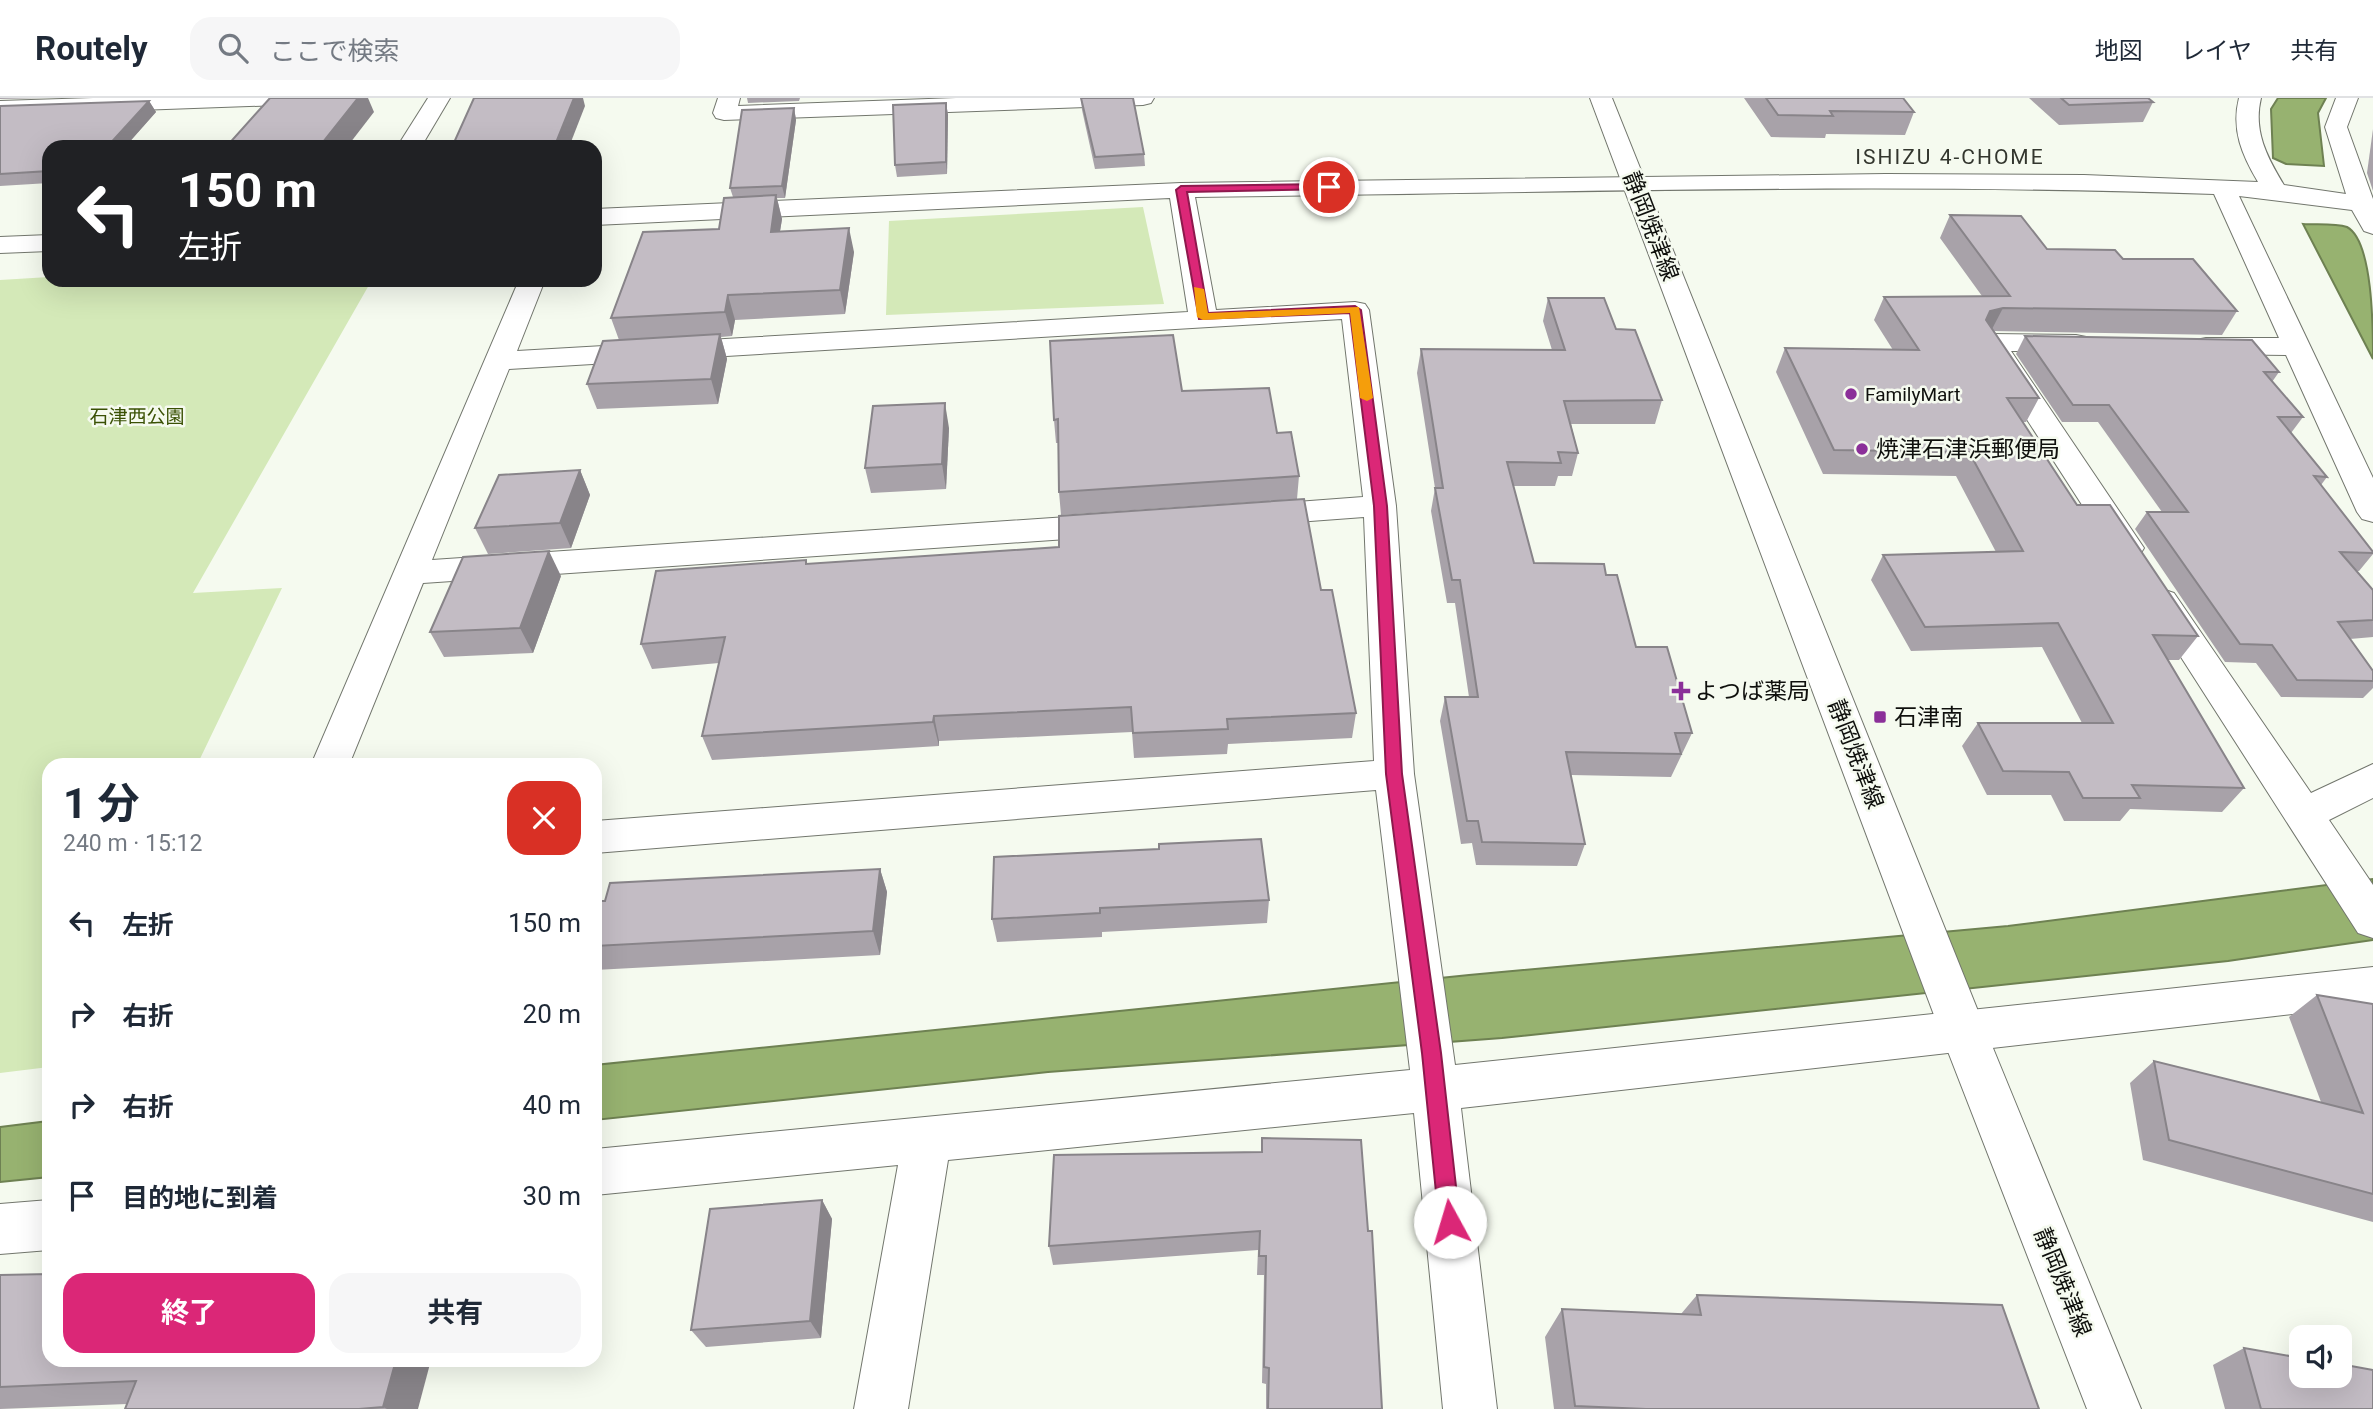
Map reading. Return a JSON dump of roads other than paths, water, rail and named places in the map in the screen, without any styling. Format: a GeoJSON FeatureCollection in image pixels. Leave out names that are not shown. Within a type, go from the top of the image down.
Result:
{"type":"FeatureCollection","features":[{"type":"Feature","properties":{"kind":"street"},"geometry":{"type":"LineString","coordinates":[[0,108],[281,98]]}},
{"type":"Feature","properties":{"kind":"street"},"geometry":{"type":"LineString","coordinates":[[413,140],[439,98]]}},
{"type":"Feature","properties":{"kind":"street"},"geometry":{"type":"LineString","coordinates":[[729,98],[724,113],[1143,98]]}},
{"type":"Feature","properties":{"kind":"street","name":"静岡焼津線"},"geometry":{"type":"LineString","coordinates":[[1601,98],[1957,1017],[2114,1409]]}},
{"type":"Feature","properties":{"kind":"street"},"geometry":{"type":"LineString","coordinates":[[2250,98],[2246,108],[2249,146],[2275,191]]}},
{"type":"Feature","properties":{"kind":"street"},"geometry":{"type":"LineString","coordinates":[[602,217],[1181,190],[1912,181],[2084,182],[2223,187],[2368,202],[2336,127],[2347,98]]}},
{"type":"Feature","properties":{"kind":"street"},"geometry":{"type":"LineString","coordinates":[[2223,187],[2373,512]]}},
{"type":"Feature","properties":{"kind":"street"},"geometry":{"type":"LineString","coordinates":[[1181,190],[1203,317]]}},
{"type":"Feature","properties":{"kind":"street"},"geometry":{"type":"LineString","coordinates":[[0,245],[42,243]]}},
{"type":"Feature","properties":{"kind":"street"},"geometry":{"type":"LineString","coordinates":[[333,758],[529,287]]}},
{"type":"Feature","properties":{"kind":"street"},"geometry":{"type":"LineString","coordinates":[[497,361],[1355,310],[1380,506],[1394,774],[1433,1071],[1470,1409]]}},
{"type":"Feature","properties":{"kind":"street"},"geometry":{"type":"LineString","coordinates":[[2103,344],[1991,342],[2373,920]]}},
{"type":"Feature","properties":{"kind":"street"},"geometry":{"type":"LineString","coordinates":[[2172,345],[2298,347]]}},
{"type":"Feature","properties":{"kind":"street"},"geometry":{"type":"LineString","coordinates":[[1227,517],[1380,506]]}},
{"type":"Feature","properties":{"kind":"street"},"geometry":{"type":"LineString","coordinates":[[408,573],[1144,522]]}},
{"type":"Feature","properties":{"kind":"street"},"geometry":{"type":"LineString","coordinates":[[602,836],[1394,774]]}},
{"type":"Feature","properties":{"kind":"street"},"geometry":{"type":"LineString","coordinates":[[2302,814],[2349,794],[2373,779]]}},
{"type":"Feature","properties":{"kind":"street"},"geometry":{"type":"LineString","coordinates":[[602,1171],[927,1140],[1433,1071],[1957,1017],[2373,986]]}},
{"type":"Feature","properties":{"kind":"street"},"geometry":{"type":"LineString","coordinates":[[880,1409],[927,1140]]}},
{"type":"Feature","properties":{"kind":"street"},"geometry":{"type":"LineString","coordinates":[[0,1229],[42,1226]]}},
{"type":"Feature","properties":{"kind":"place","name":"FamilyMart"},"geometry":{"type":"Point","coordinates":[1851,394]}},
{"type":"Feature","properties":{"kind":"place","name":"焼津石津浜郵便局"},"geometry":{"type":"Point","coordinates":[1862,449]}},
{"type":"Feature","properties":{"kind":"place","name":"よつば薬局"},"geometry":{"type":"Point","coordinates":[1681,691]}},
{"type":"Feature","properties":{"kind":"place","name":"石津南"},"geometry":{"type":"Point","coordinates":[1880,717]}},
{"type":"Feature","properties":{"kind":"district","name":"ISHIZU 4-CHOME"},"geometry":{"type":"Point","coordinates":[1950,157]}},
{"type":"Feature","properties":{"kind":"park label","name":"石津西公園"},"geometry":{"type":"Point","coordinates":[137,416]}}]}
